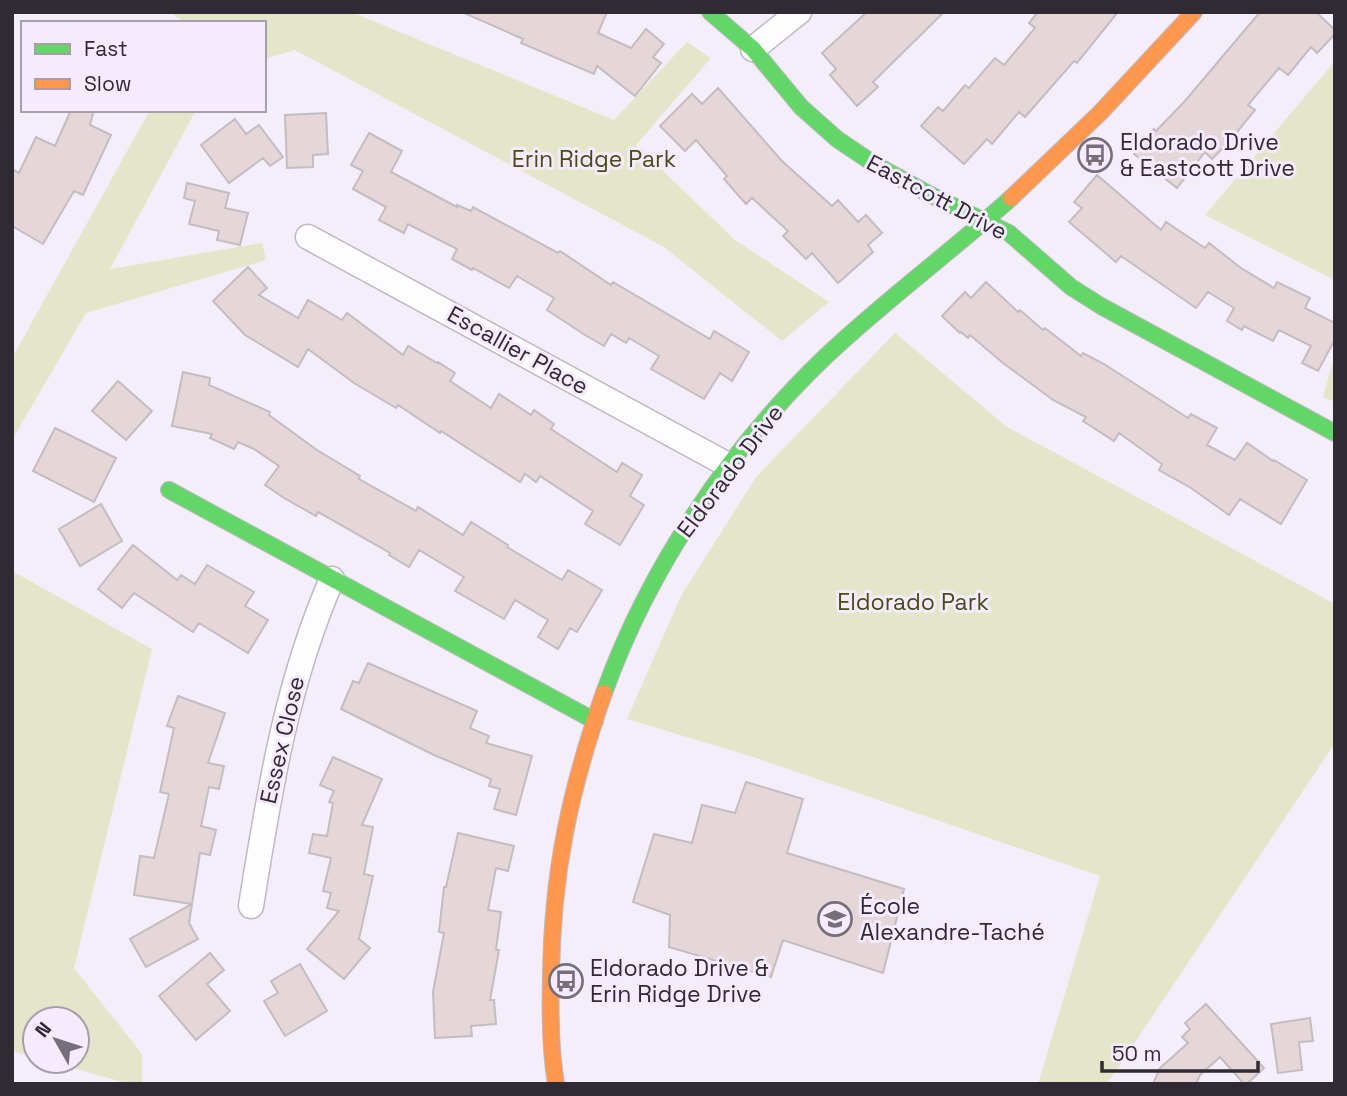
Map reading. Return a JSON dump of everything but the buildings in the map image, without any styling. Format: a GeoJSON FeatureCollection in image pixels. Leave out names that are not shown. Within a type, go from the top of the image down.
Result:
{"type":"FeatureCollection","features":[{"type":"Feature","properties":{"kind":"street","name":"Eastcott Drive"},"geometry":{"type":"LineString","coordinates":[[710,12],[753,49],[801,107],[837,139],[874,164],[959,210],[1009,233],[1071,287],[1101,306],[1335,433]]}},
{"type":"Feature","properties":{"kind":"street"},"geometry":{"type":"LineString","coordinates":[[753,49],[799,12]]}},
{"type":"Feature","properties":{"kind":"street","name":"Eldorado Drive"},"geometry":{"type":"LineString","coordinates":[[556,1084],[550,977],[554,899],[572,794],[595,721],[626,640],[662,568],[688,524],[728,465],[771,413],[822,359],[874,312],[985,221],[1081,133],[1194,12]]}},
{"type":"Feature","properties":{"kind":"street","name":"Escallier Place"},"geometry":{"type":"LineString","coordinates":[[308,237],[728,465]]}},
{"type":"Feature","properties":{"kind":"street"},"geometry":{"type":"LineString","coordinates":[[169,490],[595,721]]}},
{"type":"Feature","properties":{"kind":"street","name":"Essex Close"},"geometry":{"type":"LineString","coordinates":[[251,906],[271,778],[290,697],[315,619],[332,579]]}},
{"type":"Feature","properties":{"kind":"green space","name":"Erin Ridge Park"},"geometry":{"type":"Polygon","coordinates":[[[169,12],[351,12],[614,120],[687,42],[711,58],[636,145],[735,240],[829,302],[782,341],[664,247],[295,50],[266,58],[266,21],[183,21],[169,12]]]}},
{"type":"Feature","properties":{"kind":"green space"},"geometry":{"type":"Polygon","coordinates":[[[1335,61],[1335,280],[1205,215],[1335,61]]]}},
{"type":"Feature","properties":{"kind":"green space"},"geometry":{"type":"Polygon","coordinates":[[[149,112],[195,112],[110,269],[262,243],[266,260],[86,313],[12,440],[12,358],[149,112]]]}},
{"type":"Feature","properties":{"kind":"green space","name":"Eldorado Park"},"geometry":{"type":"Polygon","coordinates":[[[895,333],[1007,427],[1335,604],[1335,743],[1107,1084],[1038,1084],[1100,876],[753,757],[627,719],[681,596],[756,477],[895,333]]]}},
{"type":"Feature","properties":{"kind":"green space"},"geometry":{"type":"Polygon","coordinates":[[[1335,354],[1335,402],[1323,397],[1335,354]]]}},
{"type":"Feature","properties":{"kind":"green space"},"geometry":{"type":"Polygon","coordinates":[[[12,571],[152,649],[74,968],[142,1054],[142,1084],[130,1084],[91,1073],[91,1005],[21,1005],[21,1053],[12,1051],[12,571]]]}},
{"type":"Feature","properties":{"kind":"traffic: fast"},"geometry":{"type":"LineString","coordinates":[[710,12],[753,49],[801,107],[837,139],[874,164],[1009,233],[1071,287],[1101,306],[1335,433]]}},
{"type":"Feature","properties":{"kind":"traffic: fast"},"geometry":{"type":"LineString","coordinates":[[604,693],[622,646],[668,556],[695,513],[756,431],[847,336],[1011,198]]}},
{"type":"Feature","properties":{"kind":"traffic: fast"},"geometry":{"type":"LineString","coordinates":[[169,490],[595,721]]}},
{"type":"Feature","properties":{"kind":"traffic: slow"},"geometry":{"type":"LineString","coordinates":[[1011,198],[1100,113],[1194,12]]}},
{"type":"Feature","properties":{"kind":"traffic: slow"},"geometry":{"type":"LineString","coordinates":[[556,1084],[551,990],[552,939],[559,867],[573,798],[604,693]]}},
{"type":"Feature","properties":{"kind":"place","name":"Eldorado Drive & Eastcott Drive"},"geometry":{"type":"Point","coordinates":[1095,155]}},
{"type":"Feature","properties":{"kind":"place","name":"École Alexandre-Taché"},"geometry":{"type":"Point","coordinates":[835,919]}},
{"type":"Feature","properties":{"kind":"place","name":"Eldorado Drive & Erin Ridge Drive"},"geometry":{"type":"Point","coordinates":[566,981]}}]}
